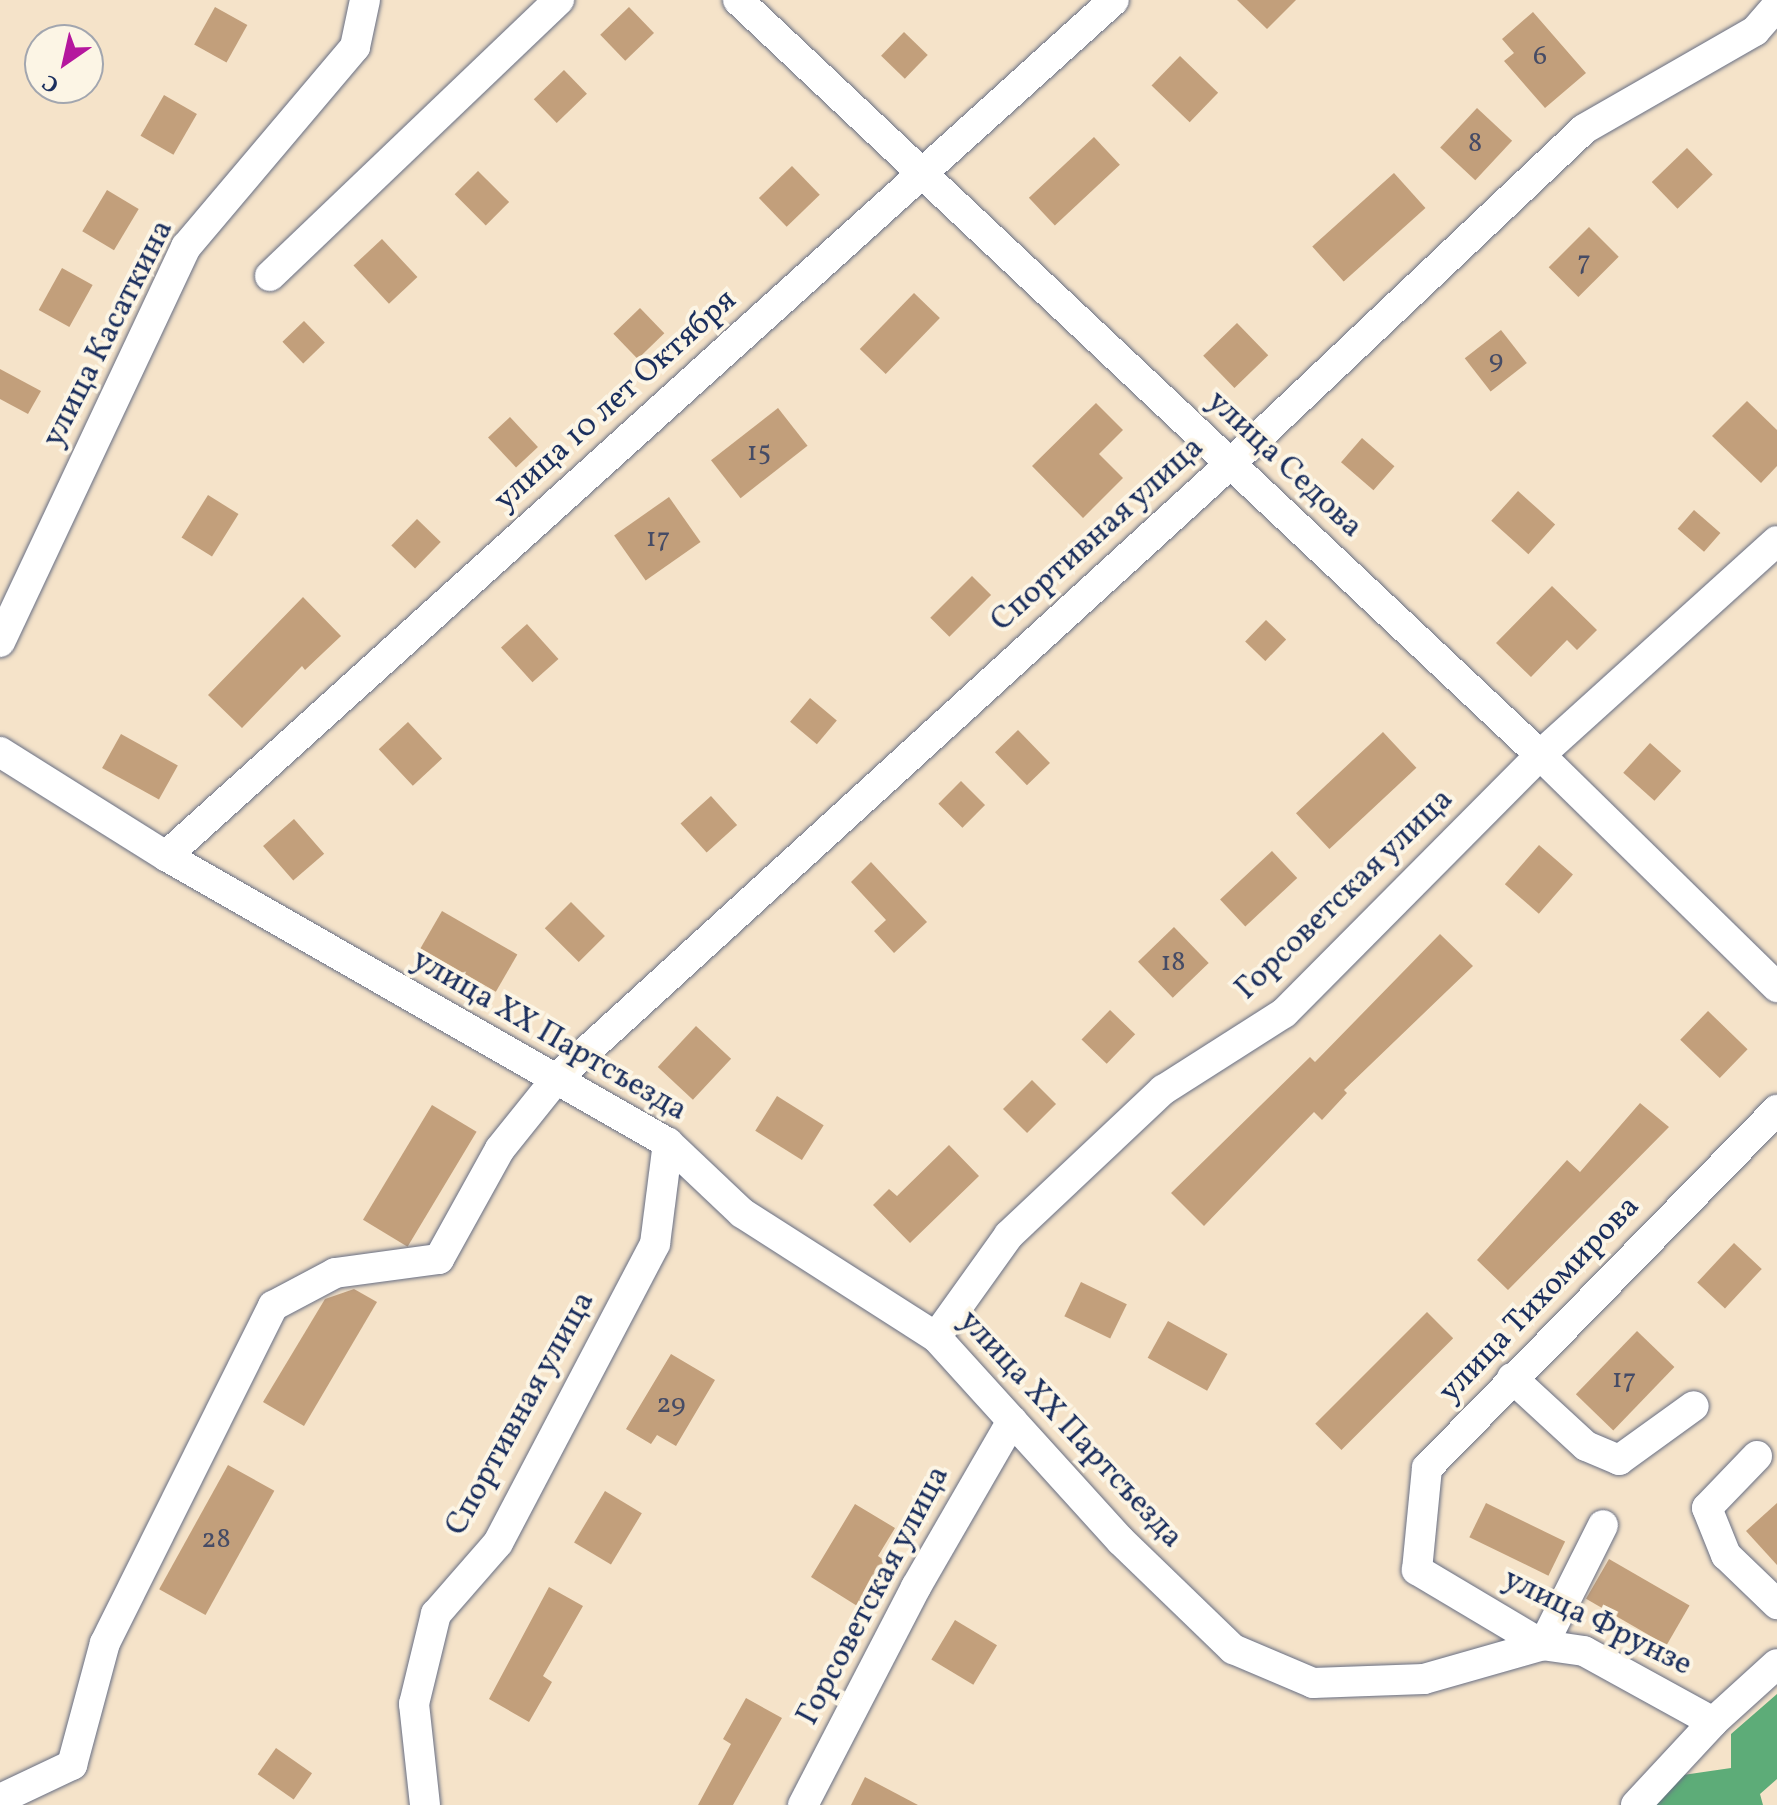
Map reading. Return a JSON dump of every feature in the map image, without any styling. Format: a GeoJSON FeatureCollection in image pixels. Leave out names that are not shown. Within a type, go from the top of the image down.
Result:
{"type":"FeatureCollection","features":[{"type":"Feature","properties":{"kind":"street","name":"улица Касаткина"},"geometry":{"type":"LineString","coordinates":[[0,642],[186,247],[355,47],[365,0]]}},
{"type":"Feature","properties":{"kind":"street"},"geometry":{"type":"LineString","coordinates":[[270,276],[559,0]]}},
{"type":"Feature","properties":{"kind":"street","name":"улица Седова"},"geometry":{"type":"LineString","coordinates":[[738,0],[1540,755],[1777,987]]}},
{"type":"Feature","properties":{"kind":"street","name":"улица 10 лет Октября"},"geometry":{"type":"LineString","coordinates":[[166,856],[1114,0]]}},
{"type":"Feature","properties":{"kind":"street","name":"Спортивная улица"},"geometry":{"type":"LineString","coordinates":[[0,1799],[72,1765],[105,1643],[273,1306],[335,1273],[439,1259],[500,1149],[556,1079],[1230,464],[1584,129],[1755,31],[1777,6]]}},
{"type":"Feature","properties":{"kind":"street","name":"Горсоветская улица"},"geometry":{"type":"LineString","coordinates":[[936,1337],[1009,1235],[1163,1090],[1284,1013],[1540,755],[1777,541]]}},
{"type":"Feature","properties":{"kind":"street","name":"улица XX Партсъезда"},"geometry":{"type":"LineString","coordinates":[[0,752],[166,856],[668,1143],[742,1213],[936,1337],[1121,1541],[1233,1649],[1313,1683],[1424,1679],[1543,1645]]}},
{"type":"Feature","properties":{"kind":"street","name":"улица Тихомирова"},"geometry":{"type":"LineString","coordinates":[[1417,1570],[1427,1468],[1777,1110]]}},
{"type":"Feature","properties":{"kind":"street","name":"Спортивная улица"},"geometry":{"type":"LineString","coordinates":[[425,1805],[414,1704],[436,1614],[498,1543],[655,1244],[668,1143]]}},
{"type":"Feature","properties":{"kind":"street"},"geometry":{"type":"LineString","coordinates":[[1512,1378],[1586,1446],[1619,1460],[1694,1406]]}},
{"type":"Feature","properties":{"kind":"street","name":"Горсоветская улица"},"geometry":{"type":"LineString","coordinates":[[803,1805],[916,1587],[1012,1421]]}},
{"type":"Feature","properties":{"kind":"street"},"geometry":{"type":"LineString","coordinates":[[1757,1456],[1707,1508],[1726,1555],[1777,1604]]}},
{"type":"Feature","properties":{"kind":"street"},"geometry":{"type":"LineString","coordinates":[[1543,1645],[1603,1525]]}},
{"type":"Feature","properties":{"kind":"street","name":"улица Фрунзе"},"geometry":{"type":"LineString","coordinates":[[1417,1570],[1543,1645],[1584,1651],[1713,1722]]}},
{"type":"Feature","properties":{"kind":"street"},"geometry":{"type":"LineString","coordinates":[[1636,1805],[1713,1722],[1777,1664]]}},
{"type":"Feature","properties":{"kind":"green space"},"geometry":{"type":"Polygon","coordinates":[[[1777,1694],[1777,1779],[1760,1794],[1763,1805],[1654,1805],[1683,1775],[1731,1768],[1731,1734],[1777,1694]]]}},
{"type":"Feature","properties":{"kind":"building"},"geometry":{"type":"Polygon","coordinates":[[[1237,0],[1296,0],[1267,29],[1237,0]]]}},
{"type":"Feature","properties":{"kind":"building"},"geometry":{"type":"Polygon","coordinates":[[[215,7],[247,25],[227,63],[194,45],[215,7]]]}},
{"type":"Feature","properties":{"kind":"building"},"geometry":{"type":"Polygon","coordinates":[[[629,7],[654,33],[625,61],[600,35],[629,7]]]}},
{"type":"Feature","properties":{"kind":"building"},"geometry":{"type":"Polygon","coordinates":[[[1533,12],[1586,73],[1545,108],[1504,61],[1514,53],[1502,39],[1533,12]]]}},
{"type":"Feature","properties":{"kind":"building"},"geometry":{"type":"Polygon","coordinates":[[[904,32],[928,55],[905,79],[881,56],[904,32]]]}},
{"type":"Feature","properties":{"kind":"building"},"geometry":{"type":"Polygon","coordinates":[[[1180,56],[1218,93],[1190,122],[1152,85],[1180,56]]]}},
{"type":"Feature","properties":{"kind":"building"},"geometry":{"type":"Polygon","coordinates":[[[564,70],[587,94],[557,123],[534,99],[564,70]]]}},
{"type":"Feature","properties":{"kind":"building"},"geometry":{"type":"Polygon","coordinates":[[[164,95],[197,114],[173,155],[140,136],[164,95]]]}},
{"type":"Feature","properties":{"kind":"building"},"geometry":{"type":"Polygon","coordinates":[[[1477,108],[1512,141],[1475,180],[1440,147],[1477,108]]]}},
{"type":"Feature","properties":{"kind":"building"},"geometry":{"type":"Polygon","coordinates":[[[1094,137],[1120,165],[1055,225],[1029,198],[1094,137]]]}},
{"type":"Feature","properties":{"kind":"building"},"geometry":{"type":"Polygon","coordinates":[[[1687,148],[1713,175],[1677,209],[1652,182],[1687,148]]]}},
{"type":"Feature","properties":{"kind":"building"},"geometry":{"type":"Polygon","coordinates":[[[792,166],[820,195],[787,227],[759,198],[792,166]]]}},
{"type":"Feature","properties":{"kind":"building"},"geometry":{"type":"Polygon","coordinates":[[[478,171],[509,202],[486,225],[455,194],[478,171]]]}},
{"type":"Feature","properties":{"kind":"building"},"geometry":{"type":"Polygon","coordinates":[[[1394,173],[1425,208],[1344,282],[1312,247],[1394,173]]]}},
{"type":"Feature","properties":{"kind":"building"},"geometry":{"type":"Polygon","coordinates":[[[107,190],[139,209],[114,250],[82,231],[107,190]]]}},
{"type":"Feature","properties":{"kind":"building"},"geometry":{"type":"Polygon","coordinates":[[[1589,227],[1619,257],[1578,297],[1549,267],[1589,227]]]}},
{"type":"Feature","properties":{"kind":"building"},"geometry":{"type":"Polygon","coordinates":[[[382,239],[417,277],[389,304],[353,266],[382,239]]]}},
{"type":"Feature","properties":{"kind":"building"},"geometry":{"type":"Polygon","coordinates":[[[62,268],[93,285],[69,327],[39,310],[62,268]]]}},
{"type":"Feature","properties":{"kind":"building"},"geometry":{"type":"Polygon","coordinates":[[[914,293],[940,318],[886,374],[860,349],[914,293]]]}},
{"type":"Feature","properties":{"kind":"building"},"geometry":{"type":"Polygon","coordinates":[[[640,308],[664,333],[638,359],[613,334],[640,308]]]}},
{"type":"Feature","properties":{"kind":"building"},"geometry":{"type":"Polygon","coordinates":[[[304,321],[325,343],[303,363],[282,342],[304,321]]]}},
{"type":"Feature","properties":{"kind":"building"},"geometry":{"type":"Polygon","coordinates":[[[1237,323],[1268,355],[1234,388],[1203,356],[1237,323]]]}},
{"type":"Feature","properties":{"kind":"building"},"geometry":{"type":"Polygon","coordinates":[[[1501,330],[1527,363],[1491,391],[1465,358],[1501,330]]]}},
{"type":"Feature","properties":{"kind":"building"},"geometry":{"type":"Polygon","coordinates":[[[0,369],[41,391],[28,414],[0,399],[0,369]]]}},
{"type":"Feature","properties":{"kind":"building"},"geometry":{"type":"Polygon","coordinates":[[[1747,401],[1777,430],[1777,466],[1761,483],[1712,436],[1747,401]]]}},
{"type":"Feature","properties":{"kind":"building"},"geometry":{"type":"Polygon","coordinates":[[[1096,403],[1123,430],[1099,454],[1123,478],[1083,518],[1032,466],[1096,403]]]}},
{"type":"Feature","properties":{"kind":"building"},"geometry":{"type":"Polygon","coordinates":[[[778,408],[808,446],[741,498],[711,460],[778,408]]]}},
{"type":"Feature","properties":{"kind":"building"},"geometry":{"type":"Polygon","coordinates":[[[510,417],[538,447],[516,467],[488,437],[510,417]]]}},
{"type":"Feature","properties":{"kind":"building"},"geometry":{"type":"Polygon","coordinates":[[[1362,438],[1394,466],[1373,490],[1341,462],[1362,438]]]}},
{"type":"Feature","properties":{"kind":"building"},"geometry":{"type":"Polygon","coordinates":[[[1518,491],[1555,524],[1528,554],[1491,521],[1518,491]]]}},
{"type":"Feature","properties":{"kind":"building"},"geometry":{"type":"Polygon","coordinates":[[[208,495],[239,514],[212,556],[182,537],[208,495]]]}},
{"type":"Feature","properties":{"kind":"building"},"geometry":{"type":"Polygon","coordinates":[[[669,497],[701,542],[646,580],[614,535],[669,497]]]}},
{"type":"Feature","properties":{"kind":"building"},"geometry":{"type":"Polygon","coordinates":[[[1694,510],[1720,533],[1704,552],[1678,529],[1694,510]]]}},
{"type":"Feature","properties":{"kind":"building"},"geometry":{"type":"Polygon","coordinates":[[[417,519],[441,542],[415,569],[391,546],[417,519]]]}},
{"type":"Feature","properties":{"kind":"building"},"geometry":{"type":"Polygon","coordinates":[[[972,576],[991,595],[949,637],[930,618],[972,576]]]}},
{"type":"Feature","properties":{"kind":"building"},"geometry":{"type":"Polygon","coordinates":[[[1552,586],[1597,630],[1577,650],[1567,640],[1531,677],[1496,643],[1552,586]]]}},
{"type":"Feature","properties":{"kind":"building"},"geometry":{"type":"Polygon","coordinates":[[[303,597],[341,636],[305,670],[302,666],[242,728],[208,695],[303,597]]]}},
{"type":"Feature","properties":{"kind":"building"},"geometry":{"type":"Polygon","coordinates":[[[1266,620],[1286,639],[1265,661],[1245,642],[1266,620]]]}},
{"type":"Feature","properties":{"kind":"building"},"geometry":{"type":"Polygon","coordinates":[[[527,624],[558,659],[532,682],[501,647],[527,624]]]}},
{"type":"Feature","properties":{"kind":"building"},"geometry":{"type":"Polygon","coordinates":[[[810,698],[837,720],[817,744],[790,722],[810,698]]]}},
{"type":"Feature","properties":{"kind":"building"},"geometry":{"type":"Polygon","coordinates":[[[408,722],[442,759],[413,786],[379,749],[408,722]]]}},
{"type":"Feature","properties":{"kind":"building"},"geometry":{"type":"Polygon","coordinates":[[[1018,730],[1050,763],[1027,785],[995,752],[1018,730]]]}},
{"type":"Feature","properties":{"kind":"building"},"geometry":{"type":"Polygon","coordinates":[[[1383,732],[1416,768],[1329,849],[1296,813],[1383,732]]]}},
{"type":"Feature","properties":{"kind":"building"},"geometry":{"type":"Polygon","coordinates":[[[121,734],[178,766],[159,800],[102,768],[121,734]]]}},
{"type":"Feature","properties":{"kind":"building"},"geometry":{"type":"Polygon","coordinates":[[[1650,743],[1681,771],[1654,801],[1623,773],[1650,743]]]}},
{"type":"Feature","properties":{"kind":"building"},"geometry":{"type":"Polygon","coordinates":[[[961,781],[985,805],[962,828],[938,804],[961,781]]]}},
{"type":"Feature","properties":{"kind":"building"},"geometry":{"type":"Polygon","coordinates":[[[711,796],[737,825],[707,852],[681,823],[711,796]]]}},
{"type":"Feature","properties":{"kind":"building"},"geometry":{"type":"Polygon","coordinates":[[[294,819],[324,854],[293,881],[263,846],[294,819]]]}},
{"type":"Feature","properties":{"kind":"building"},"geometry":{"type":"Polygon","coordinates":[[[1539,845],[1573,875],[1539,914],[1505,884],[1539,845]]]}},
{"type":"Feature","properties":{"kind":"building"},"geometry":{"type":"Polygon","coordinates":[[[1272,851],[1297,878],[1245,926],[1220,899],[1272,851]]]}},
{"type":"Feature","properties":{"kind":"building"},"geometry":{"type":"Polygon","coordinates":[[[871,862],[927,922],[894,953],[874,931],[886,920],[851,882],[871,862]]]}},
{"type":"Feature","properties":{"kind":"building"},"geometry":{"type":"Polygon","coordinates":[[[571,902],[605,936],[579,962],[545,928],[571,902]]]}},
{"type":"Feature","properties":{"kind":"building"},"geometry":{"type":"Polygon","coordinates":[[[442,911],[517,954],[496,992],[421,948],[442,911]]]}},
{"type":"Feature","properties":{"kind":"building"},"geometry":{"type":"Polygon","coordinates":[[[1174,927],[1209,963],[1173,998],[1138,962],[1174,927]]]}},
{"type":"Feature","properties":{"kind":"building"},"geometry":{"type":"Polygon","coordinates":[[[1440,934],[1473,966],[1344,1090],[1347,1093],[1322,1120],[1314,1112],[1204,1226],[1171,1193],[1310,1057],[1315,1062],[1440,934]]]}},
{"type":"Feature","properties":{"kind":"building"},"geometry":{"type":"Polygon","coordinates":[[[1110,1010],[1135,1034],[1107,1064],[1082,1039],[1110,1010]]]}},
{"type":"Feature","properties":{"kind":"building"},"geometry":{"type":"Polygon","coordinates":[[[1708,1011],[1748,1049],[1720,1078],[1680,1040],[1708,1011]]]}},
{"type":"Feature","properties":{"kind":"building"},"geometry":{"type":"Polygon","coordinates":[[[696,1026],[731,1059],[693,1100],[658,1067],[696,1026]]]}},
{"type":"Feature","properties":{"kind":"building"},"geometry":{"type":"Polygon","coordinates":[[[1032,1080],[1056,1104],[1027,1133],[1003,1109],[1032,1080]]]}},
{"type":"Feature","properties":{"kind":"building"},"geometry":{"type":"Polygon","coordinates":[[[777,1096],[824,1125],[802,1160],[755,1131],[777,1096]]]}},
{"type":"Feature","properties":{"kind":"building"},"geometry":{"type":"Polygon","coordinates":[[[1640,1103],[1669,1127],[1508,1290],[1477,1260],[1567,1160],[1580,1172],[1640,1103]]]}},
{"type":"Feature","properties":{"kind":"building"},"geometry":{"type":"Polygon","coordinates":[[[432,1105],[477,1132],[408,1247],[363,1220],[432,1105]]]}},
{"type":"Feature","properties":{"kind":"building"},"geometry":{"type":"Polygon","coordinates":[[[949,1145],[979,1176],[910,1243],[873,1205],[889,1189],[897,1196],[949,1145]]]}},
{"type":"Feature","properties":{"kind":"building"},"geometry":{"type":"Polygon","coordinates":[[[1734,1243],[1762,1269],[1725,1308],[1697,1282],[1734,1243]]]}},
{"type":"Feature","properties":{"kind":"building"},"geometry":{"type":"Polygon","coordinates":[[[1081,1282],[1127,1304],[1110,1339],[1064,1316],[1081,1282]]]}},
{"type":"Feature","properties":{"kind":"building"},"geometry":{"type":"Polygon","coordinates":[[[354,1289],[377,1302],[304,1426],[263,1402],[325,1299],[354,1289]]]}},
{"type":"Feature","properties":{"kind":"building"},"geometry":{"type":"Polygon","coordinates":[[[1427,1312],[1453,1338],[1341,1450],[1315,1424],[1427,1312]]]}},
{"type":"Feature","properties":{"kind":"building"},"geometry":{"type":"Polygon","coordinates":[[[1168,1321],[1227,1354],[1207,1391],[1148,1358],[1168,1321]]]}},
{"type":"Feature","properties":{"kind":"building"},"geometry":{"type":"Polygon","coordinates":[[[1637,1331],[1674,1367],[1613,1430],[1576,1394],[1637,1331]]]}},
{"type":"Feature","properties":{"kind":"building"},"geometry":{"type":"Polygon","coordinates":[[[671,1354],[715,1380],[676,1446],[657,1435],[651,1444],[626,1429],[671,1354]]]}},
{"type":"Feature","properties":{"kind":"building"},"geometry":{"type":"Polygon","coordinates":[[[228,1465],[274,1491],[206,1615],[159,1589],[228,1465]]]}},
{"type":"Feature","properties":{"kind":"building"},"geometry":{"type":"Polygon","coordinates":[[[605,1491],[642,1513],[611,1565],[574,1542],[605,1491]]]}},
{"type":"Feature","properties":{"kind":"building"},"geometry":{"type":"Polygon","coordinates":[[[1486,1503],[1565,1542],[1548,1576],[1469,1537],[1486,1503]]]}},
{"type":"Feature","properties":{"kind":"building"},"geometry":{"type":"Polygon","coordinates":[[[1777,1503],[1777,1565],[1746,1531],[1777,1503]]]}},
{"type":"Feature","properties":{"kind":"building"},"geometry":{"type":"Polygon","coordinates":[[[855,1504],[895,1528],[878,1556],[889,1564],[862,1609],[811,1577],[855,1504]]]}},
{"type":"Feature","properties":{"kind":"building"},"geometry":{"type":"Polygon","coordinates":[[[1609,1559],[1690,1606],[1667,1645],[1586,1599],[1609,1559]]]}},
{"type":"Feature","properties":{"kind":"building"},"geometry":{"type":"Polygon","coordinates":[[[549,1587],[583,1606],[543,1676],[552,1682],[529,1722],[489,1699],[549,1587]]]}},
{"type":"Feature","properties":{"kind":"building"},"geometry":{"type":"Polygon","coordinates":[[[955,1620],[997,1645],[973,1685],[931,1659],[955,1620]]]}},
{"type":"Feature","properties":{"kind":"building"},"geometry":{"type":"Polygon","coordinates":[[[746,1698],[782,1718],[733,1805],[698,1805],[731,1744],[723,1739],[746,1698]]]}},
{"type":"Feature","properties":{"kind":"building"},"geometry":{"type":"Polygon","coordinates":[[[276,1748],[312,1773],[294,1799],[258,1774],[276,1748]]]}},
{"type":"Feature","properties":{"kind":"building"},"geometry":{"type":"Polygon","coordinates":[[[865,1777],[918,1805],[851,1805],[865,1777]]]}}]}
